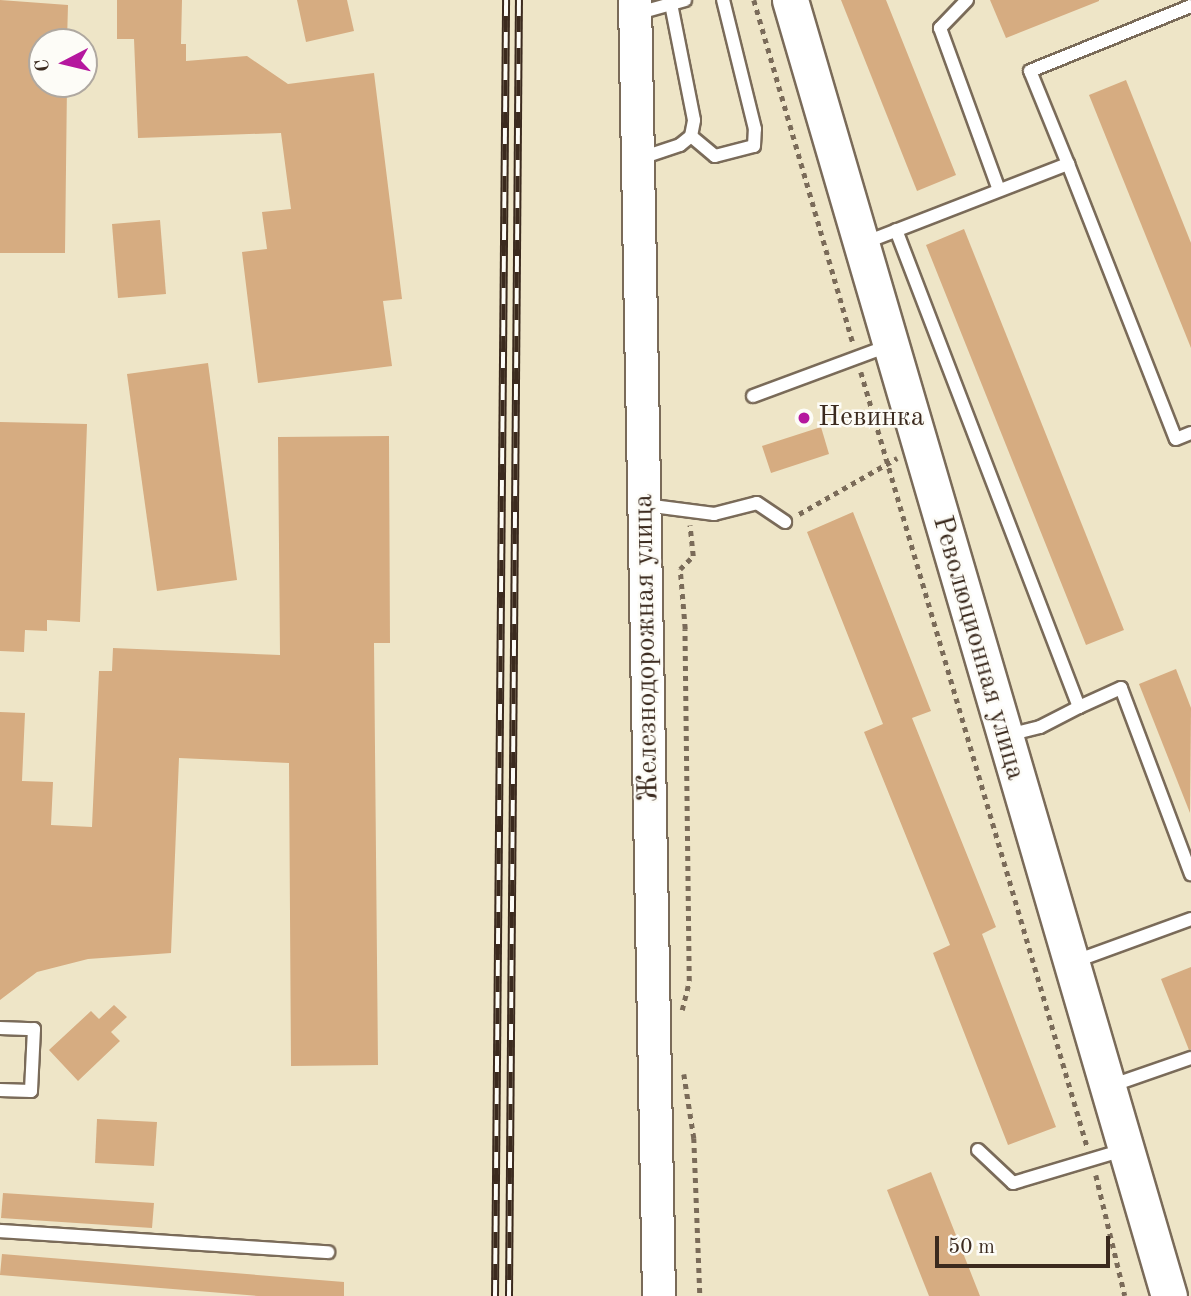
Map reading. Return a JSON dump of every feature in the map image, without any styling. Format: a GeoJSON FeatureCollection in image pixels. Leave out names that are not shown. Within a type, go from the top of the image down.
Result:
{"type":"FeatureCollection","features":[{"type":"Feature","properties":{"kind":"main road","name":"Революционная улица"},"geometry":{"type":"LineString","coordinates":[[790,0],[860,244],[873,351],[1003,736],[1169,1296]]}},
{"type":"Feature","properties":{"kind":"street","name":"Железнодорожная улица"},"geometry":{"type":"LineString","coordinates":[[635,7],[659,1296]]}},
{"type":"Feature","properties":{"kind":"lane"},"geometry":{"type":"LineString","coordinates":[[635,7],[685,0]]}},
{"type":"Feature","properties":{"kind":"lane"},"geometry":{"type":"LineString","coordinates":[[691,136],[715,156],[754,146],[755,129],[723,0]]}},
{"type":"Feature","properties":{"kind":"lane"},"geometry":{"type":"LineString","coordinates":[[967,0],[940,29],[999,190]]}},
{"type":"Feature","properties":{"kind":"lane"},"geometry":{"type":"LineString","coordinates":[[638,159],[680,145],[691,136],[694,120],[671,4]]}},
{"type":"Feature","properties":{"kind":"lane"},"geometry":{"type":"LineString","coordinates":[[1191,6],[1030,71],[1176,439],[1191,433]]}},
{"type":"Feature","properties":{"kind":"lane"},"geometry":{"type":"LineString","coordinates":[[860,244],[1068,164]]}},
{"type":"Feature","properties":{"kind":"lane"},"geometry":{"type":"LineString","coordinates":[[896,230],[1079,707]]}},
{"type":"Feature","properties":{"kind":"lane"},"geometry":{"type":"LineString","coordinates":[[753,396],[873,351]]}},
{"type":"Feature","properties":{"kind":"lane"},"geometry":{"type":"LineString","coordinates":[[644,505],[714,514],[757,503],[786,522]]}},
{"type":"Feature","properties":{"kind":"lane"},"geometry":{"type":"LineString","coordinates":[[1003,736],[1040,727],[1121,688],[1191,874]]}},
{"type":"Feature","properties":{"kind":"lane"},"geometry":{"type":"LineString","coordinates":[[1071,963],[1191,919]]}},
{"type":"Feature","properties":{"kind":"lane"},"geometry":{"type":"LineString","coordinates":[[0,1028],[34,1029],[31,1091],[0,1090]]}},
{"type":"Feature","properties":{"kind":"lane"},"geometry":{"type":"LineString","coordinates":[[1107,1087],[1191,1058]]}},
{"type":"Feature","properties":{"kind":"lane"},"geometry":{"type":"LineString","coordinates":[[978,1150],[1013,1183],[1124,1150]]}},
{"type":"Feature","properties":{"kind":"lane"},"geometry":{"type":"LineString","coordinates":[[0,1231],[328,1252]]}},
{"type":"Feature","properties":{"kind":"path"},"geometry":{"type":"LineString","coordinates":[[754,0],[873,351],[885,462],[1091,1161],[1125,1296]]}},
{"type":"Feature","properties":{"kind":"path"},"geometry":{"type":"LineString","coordinates":[[786,522],[885,462]]}},
{"type":"Feature","properties":{"kind":"path"},"geometry":{"type":"LineString","coordinates":[[680,1020],[689,981],[685,629],[680,569],[694,556],[689,511]]}},
{"type":"Feature","properties":{"kind":"path"},"geometry":{"type":"LineString","coordinates":[[681,1059],[694,1138],[700,1296]]}},
{"type":"Feature","properties":{"kind":"building"},"geometry":{"type":"Polygon","coordinates":[[[0,0],[68,5],[67,28],[28,28],[28,98],[67,98],[65,253],[0,253],[0,0]]]}},
{"type":"Feature","properties":{"kind":"building"},"geometry":{"type":"Polygon","coordinates":[[[117,0],[182,0],[181,44],[186,44],[186,61],[247,56],[288,84],[374,73],[402,299],[383,301],[392,366],[258,383],[242,252],[267,249],[262,212],[291,209],[281,133],[138,138],[134,39],[117,39],[117,0]]]}},
{"type":"Feature","properties":{"kind":"building"},"geometry":{"type":"Polygon","coordinates":[[[297,0],[347,0],[354,31],[306,42],[297,0]]]}},
{"type":"Feature","properties":{"kind":"building"},"geometry":{"type":"Polygon","coordinates":[[[841,0],[886,0],[956,175],[917,191],[841,0]]]}},
{"type":"Feature","properties":{"kind":"building"},"geometry":{"type":"Polygon","coordinates":[[[990,0],[1099,0],[1099,1],[1006,38],[990,0]]]}},
{"type":"Feature","properties":{"kind":"building"},"geometry":{"type":"Polygon","coordinates":[[[1126,80],[1191,243],[1191,348],[1089,95],[1126,80]]]}},
{"type":"Feature","properties":{"kind":"building"},"geometry":{"type":"Polygon","coordinates":[[[160,220],[166,294],[118,298],[112,224],[160,220]]]}},
{"type":"Feature","properties":{"kind":"building"},"geometry":{"type":"Polygon","coordinates":[[[964,229],[1124,630],[1086,645],[926,245],[964,229]]]}},
{"type":"Feature","properties":{"kind":"building"},"geometry":{"type":"Polygon","coordinates":[[[208,363],[237,580],[157,591],[127,374],[208,363]]]}},
{"type":"Feature","properties":{"kind":"building"},"geometry":{"type":"Polygon","coordinates":[[[0,422],[87,424],[80,622],[47,620],[47,631],[25,630],[24,652],[0,651],[0,422]]]}},
{"type":"Feature","properties":{"kind":"building"},"geometry":{"type":"Polygon","coordinates":[[[821,427],[829,454],[771,473],[762,446],[821,427]]]}},
{"type":"Feature","properties":{"kind":"building"},"geometry":{"type":"Polygon","coordinates":[[[389,436],[390,643],[374,643],[378,1065],[291,1066],[289,763],[179,758],[171,953],[88,959],[37,972],[0,1000],[0,712],[25,713],[22,781],[53,782],[51,825],[92,827],[99,671],[112,671],[113,648],[280,655],[278,437],[389,436]]]}},
{"type":"Feature","properties":{"kind":"building"},"geometry":{"type":"Polygon","coordinates":[[[853,512],[931,711],[912,718],[996,927],[982,934],[1056,1127],[1008,1145],[933,953],[950,945],[864,732],[883,724],[807,532],[853,512]]]}},
{"type":"Feature","properties":{"kind":"building"},"geometry":{"type":"Polygon","coordinates":[[[1176,669],[1191,708],[1190,813],[1139,684],[1176,669]]]}},
{"type":"Feature","properties":{"kind":"building"},"geometry":{"type":"Polygon","coordinates":[[[1191,967],[1191,1049],[1189,1050],[1161,979],[1191,967]]]}},
{"type":"Feature","properties":{"kind":"building"},"geometry":{"type":"Polygon","coordinates":[[[114,1005],[127,1017],[111,1032],[120,1041],[78,1081],[49,1050],[91,1011],[99,1019],[114,1005]]]}},
{"type":"Feature","properties":{"kind":"building"},"geometry":{"type":"Polygon","coordinates":[[[97,1119],[157,1122],[154,1166],[95,1163],[97,1119]]]}},
{"type":"Feature","properties":{"kind":"building"},"geometry":{"type":"Polygon","coordinates":[[[931,1172],[980,1296],[929,1296],[887,1190],[931,1172]]]}},
{"type":"Feature","properties":{"kind":"building"},"geometry":{"type":"Polygon","coordinates":[[[3,1193],[154,1203],[152,1228],[1,1218],[3,1193]]]}},
{"type":"Feature","properties":{"kind":"building"},"geometry":{"type":"Polygon","coordinates":[[[2,1254],[344,1282],[344,1296],[258,1296],[0,1275],[2,1254]]]}},
{"type":"Feature","properties":{"kind":"railway"},"geometry":{"type":"LineString","coordinates":[[495,1296],[506,0]]}},
{"type":"Feature","properties":{"kind":"railway"},"geometry":{"type":"LineString","coordinates":[[509,1296],[519,0]]}},
{"type":"Feature","properties":{"kind":"place","name":"Невинка"},"geometry":{"type":"Point","coordinates":[804,418]}}]}
